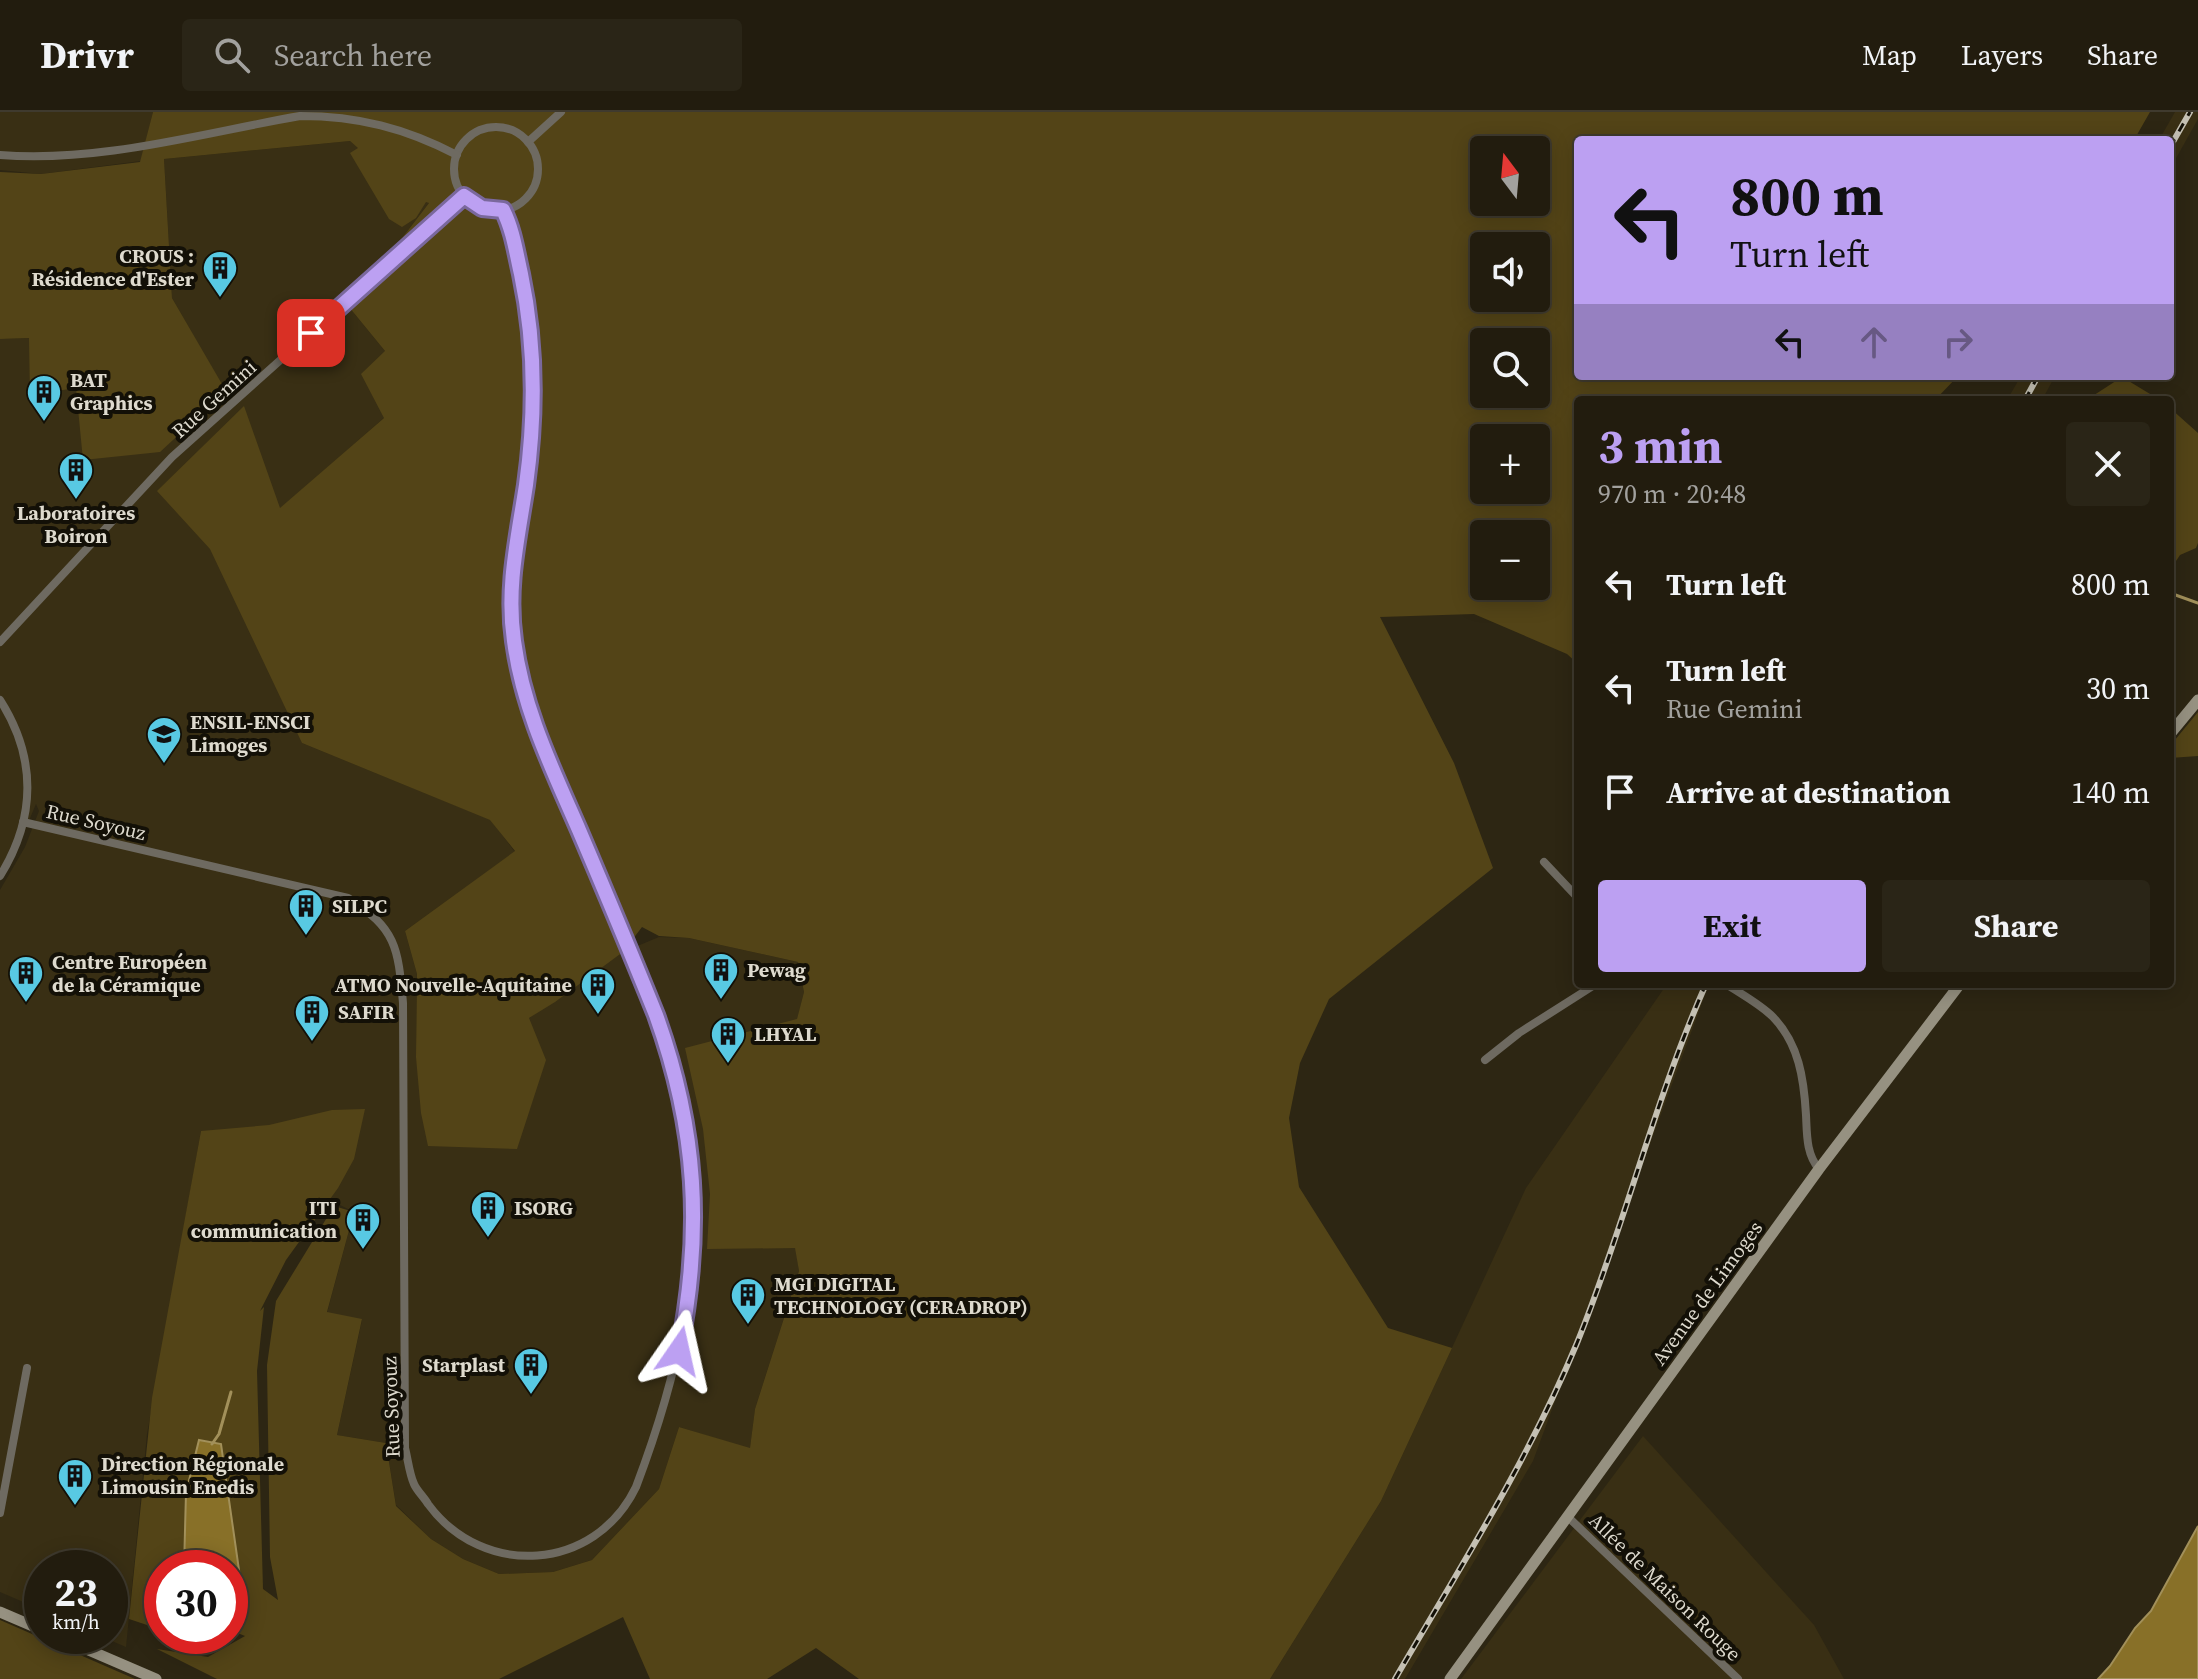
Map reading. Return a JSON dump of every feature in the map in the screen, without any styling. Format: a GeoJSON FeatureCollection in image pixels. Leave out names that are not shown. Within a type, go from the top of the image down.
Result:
{"type":"FeatureCollection","features":[{"type":"Feature","properties":{"kind":"main road"},"geometry":{"type":"LineString","coordinates":[[2174,729],[2198,700]]}},
{"type":"Feature","properties":{"kind":"main road","name":"Avenue de Limoges"},"geometry":{"type":"LineString","coordinates":[[1450,1679],[1819,1169],[1957,988]]}},
{"type":"Feature","properties":{"kind":"main road"},"geometry":{"type":"LineString","coordinates":[[0,1612],[24,1622]]}},
{"type":"Feature","properties":{"kind":"main road"},"geometry":{"type":"LineString","coordinates":[[98,1654],[156,1679]]}},
{"type":"Feature","properties":{"kind":"street"},"geometry":{"type":"LineString","coordinates":[[528,142],[561,112]]}},
{"type":"Feature","properties":{"kind":"street"},"geometry":{"type":"LineString","coordinates":[[0,155],[33,158],[78,155],[313,116],[353,118],[391,127],[457,155]]}},
{"type":"Feature","properties":{"kind":"street"},"geometry":{"type":"LineString","coordinates":[[488,128],[510,130],[528,142],[537,162],[535,183],[523,201],[503,210],[482,208],[464,196],[455,177],[457,155],[469,137],[488,128]]}},
{"type":"Feature","properties":{"kind":"street","name":"Rue Gemini"},"geometry":{"type":"LineString","coordinates":[[0,642],[172,457],[464,196]]}},
{"type":"Feature","properties":{"kind":"street","name":"Rue Soyouz"},"geometry":{"type":"LineString","coordinates":[[23,822],[348,898],[373,914],[399,957],[403,1003],[405,1448],[413,1483],[435,1513],[461,1538],[495,1553],[534,1557],[571,1549],[602,1532],[626,1508],[636,1487],[679,1351],[691,1282],[693,1179],[685,1111],[673,1061],[637,967],[539,740],[521,682],[510,597],[514,547],[532,439],[535,380],[526,299],[510,224],[503,210]]}},
{"type":"Feature","properties":{"kind":"street"},"geometry":{"type":"LineString","coordinates":[[0,700],[12,719],[29,790],[13,854],[0,876]]}},
{"type":"Feature","properties":{"kind":"street"},"geometry":{"type":"LineString","coordinates":[[1544,862],[1574,894]]}},
{"type":"Feature","properties":{"kind":"street"},"geometry":{"type":"LineString","coordinates":[[1485,1060],[1519,1033],[1590,988]]}},
{"type":"Feature","properties":{"kind":"street"},"geometry":{"type":"LineString","coordinates":[[1732,988],[1772,1016],[1788,1038],[1804,1075],[1808,1140],[1812,1160],[1819,1169]]}},
{"type":"Feature","properties":{"kind":"street"},"geometry":{"type":"LineString","coordinates":[[0,1513],[27,1368]]}},
{"type":"Feature","properties":{"kind":"street","name":"Allée de Maison Rouge"},"geometry":{"type":"LineString","coordinates":[[1569,1518],[1738,1679]]}},
{"type":"Feature","properties":{"kind":"shaded area"},"geometry":{"type":"Polygon","coordinates":[[[0,112],[153,112],[141,161],[41,174],[0,170],[0,112]]]}},
{"type":"Feature","properties":{"kind":"shaded area"},"geometry":{"type":"Polygon","coordinates":[[[153,112],[2150,112],[2136,136],[1574,136],[1574,380],[1954,380],[1939,396],[1574,396],[1574,660],[1567,654],[1474,614],[1380,617],[1454,763],[1493,868],[1329,999],[1300,1063],[1289,1118],[1299,1187],[1388,1328],[1452,1348],[1381,1501],[1270,1679],[859,1679],[816,1648],[767,1679],[650,1679],[623,1617],[499,1679],[217,1679],[167,1654],[208,1657],[213,1654],[248,1654],[248,1550],[144,1550],[144,1624],[129,1619],[152,1398],[201,1131],[269,1125],[332,1110],[365,1109],[354,1159],[338,1188],[286,1260],[260,1311],[264,1307],[257,1371],[263,1589],[278,1600],[270,1557],[267,1365],[276,1301],[334,1206],[354,1212],[327,1312],[362,1319],[337,1435],[386,1443],[396,1506],[431,1539],[463,1559],[499,1574],[553,1572],[592,1560],[659,1489],[679,1427],[750,1448],[755,1409],[799,1271],[795,1248],[707,1249],[710,1194],[703,1129],[685,1048],[797,1019],[804,992],[798,962],[689,938],[659,936],[642,927],[623,952],[529,1018],[546,1060],[517,1149],[428,1146],[421,1113],[416,1057],[417,974],[405,931],[515,851],[490,820],[302,743],[210,549],[157,491],[244,406],[280,508],[384,418],[361,374],[385,351],[349,307],[429,203],[426,202],[416,218],[402,227],[389,219],[350,153],[358,148],[350,141],[164,159],[172,298],[226,391],[160,452],[83,460],[76,388],[30,395],[29,338],[0,339],[0,172],[41,174],[140,162],[153,112]]]}},
{"type":"Feature","properties":{"kind":"shaded area"},"geometry":{"type":"Polygon","coordinates":[[[2175,112],[2198,112],[2198,119],[2174,162],[2174,136],[2161,136],[2175,112]]]}},
{"type":"Feature","properties":{"kind":"shaded area"},"geometry":{"type":"Polygon","coordinates":[[[350,141],[429,203],[349,307],[385,351],[385,417],[280,509],[302,743],[491,820],[515,852],[405,931],[417,974],[416,1057],[529,1018],[623,952],[659,937],[689,938],[798,962],[804,992],[775,1108],[799,1271],[755,1409],[750,1449],[679,1427],[659,1489],[592,1560],[553,1572],[499,1574],[463,1559],[431,1539],[396,1505],[386,1443],[337,1435],[362,1320],[327,1313],[354,1212],[332,1201],[233,1304],[201,1131],[147,1434],[128,1627],[128,1550],[24,1550],[24,1602],[0,1592],[0,890],[25,847],[39,811],[36,804],[0,881],[0,339],[29,338],[76,388],[225,391],[172,298],[164,159],[350,141]]]}},
{"type":"Feature","properties":{"kind":"shaded area"},"geometry":{"type":"Polygon","coordinates":[[[2019,380],[2053,380],[2044,396],[2009,396],[2019,380]]]}},
{"type":"Feature","properties":{"kind":"shaded area"},"geometry":{"type":"Polygon","coordinates":[[[2117,380],[2127,380],[2153,396],[2093,396],[2117,380]]]}},
{"type":"Feature","properties":{"kind":"shaded area"},"geometry":{"type":"Polygon","coordinates":[[[2174,412],[2198,433],[2198,543],[2196,548],[2180,555],[2174,564],[2174,412]]]}},
{"type":"Feature","properties":{"kind":"shaded area"},"geometry":{"type":"Polygon","coordinates":[[[2198,712],[2198,756],[2174,758],[2174,741],[2198,712]]]}},
{"type":"Feature","properties":{"kind":"shaded area"},"geometry":{"type":"Polygon","coordinates":[[[1664,988],[1708,988],[1533,1461],[1405,1679],[1270,1679],[1381,1501],[1526,1188],[1664,988]]]}},
{"type":"Feature","properties":{"kind":"shaded area"},"geometry":{"type":"Polygon","coordinates":[[[1643,1436],[1814,1625],[1844,1679],[1461,1679],[1643,1436]]]}},
{"type":"Feature","properties":{"kind":"shaded area"},"geometry":{"type":"Polygon","coordinates":[[[199,1440],[221,1444],[236,1550],[184,1550],[186,1493],[199,1440]]]}},
{"type":"Feature","properties":{"kind":"shaded area"},"geometry":{"type":"Polygon","coordinates":[[[2198,1526],[2198,1679],[2098,1679],[2151,1611],[2198,1526]]]}},
{"type":"Feature","properties":{"kind":"shaded area"},"geometry":{"type":"Polygon","coordinates":[[[0,1620],[24,1630],[24,1654],[78,1654],[135,1679],[0,1679],[0,1620]]]}},
{"type":"Feature","properties":{"kind":"waterway"},"geometry":{"type":"LineString","coordinates":[[2174,594],[2198,603]]}},
{"type":"Feature","properties":{"kind":"waterway"},"geometry":{"type":"LineString","coordinates":[[212,1444],[219,1434],[231,1392]]}},
{"type":"Feature","properties":{"kind":"railway"},"geometry":{"type":"LineString","coordinates":[[2174,140],[2190,112]]}},
{"type":"Feature","properties":{"kind":"railway"},"geometry":{"type":"LineString","coordinates":[[2027,396],[2036,380]]}},
{"type":"Feature","properties":{"kind":"railway"},"geometry":{"type":"LineString","coordinates":[[1395,1679],[1492,1514],[1558,1387],[1594,1298],[1687,1028],[1704,988]]}},
{"type":"Feature","properties":{"kind":"place","name":"CROUS : Résidence d'Ester"},"geometry":{"type":"Point","coordinates":[220,299]}},
{"type":"Feature","properties":{"kind":"place","name":"BAT Graphics"},"geometry":{"type":"Point","coordinates":[44,423]}},
{"type":"Feature","properties":{"kind":"place","name":"Laboratoires Boiron"},"geometry":{"type":"Point","coordinates":[76,501]}},
{"type":"Feature","properties":{"kind":"place","name":"ENSIL-ENSCI Limoges"},"geometry":{"type":"Point","coordinates":[164,765]}},
{"type":"Feature","properties":{"kind":"place","name":"SILPC"},"geometry":{"type":"Point","coordinates":[306,937]}},
{"type":"Feature","properties":{"kind":"place","name":"Pewag"},"geometry":{"type":"Point","coordinates":[721,1001]}},
{"type":"Feature","properties":{"kind":"place","name":"Centre Européen de la Céramique"},"geometry":{"type":"Point","coordinates":[26,1004]}},
{"type":"Feature","properties":{"kind":"place","name":"ATMO Nouvelle-Aquitaine"},"geometry":{"type":"Point","coordinates":[598,1016]}},
{"type":"Feature","properties":{"kind":"place","name":"SAFIR"},"geometry":{"type":"Point","coordinates":[312,1043]}},
{"type":"Feature","properties":{"kind":"place","name":"LHYAL"},"geometry":{"type":"Point","coordinates":[728,1065]}},
{"type":"Feature","properties":{"kind":"place","name":"ISORG"},"geometry":{"type":"Point","coordinates":[488,1239]}},
{"type":"Feature","properties":{"kind":"place","name":"ITI communication"},"geometry":{"type":"Point","coordinates":[363,1251]}},
{"type":"Feature","properties":{"kind":"place","name":"MGI DIGITAL TECHNOLOGY (CERADROP)"},"geometry":{"type":"Point","coordinates":[748,1326]}},
{"type":"Feature","properties":{"kind":"place","name":"Starplast"},"geometry":{"type":"Point","coordinates":[531,1396]}},
{"type":"Feature","properties":{"kind":"place","name":"Direction Régionale Limousin Enedis"},"geometry":{"type":"Point","coordinates":[75,1507]}},
{"type":"Feature","properties":{"kind":"route"},"geometry":{"type":"LineString","coordinates":[[311,333],[464,196],[482,208],[503,210],[510,224],[526,299],[535,380],[532,439],[514,547],[510,597],[514,640],[521,682],[539,740],[656,1015],[673,1061],[685,1111],[693,1179],[694,1234],[688,1307],[679,1351]]}}]}
